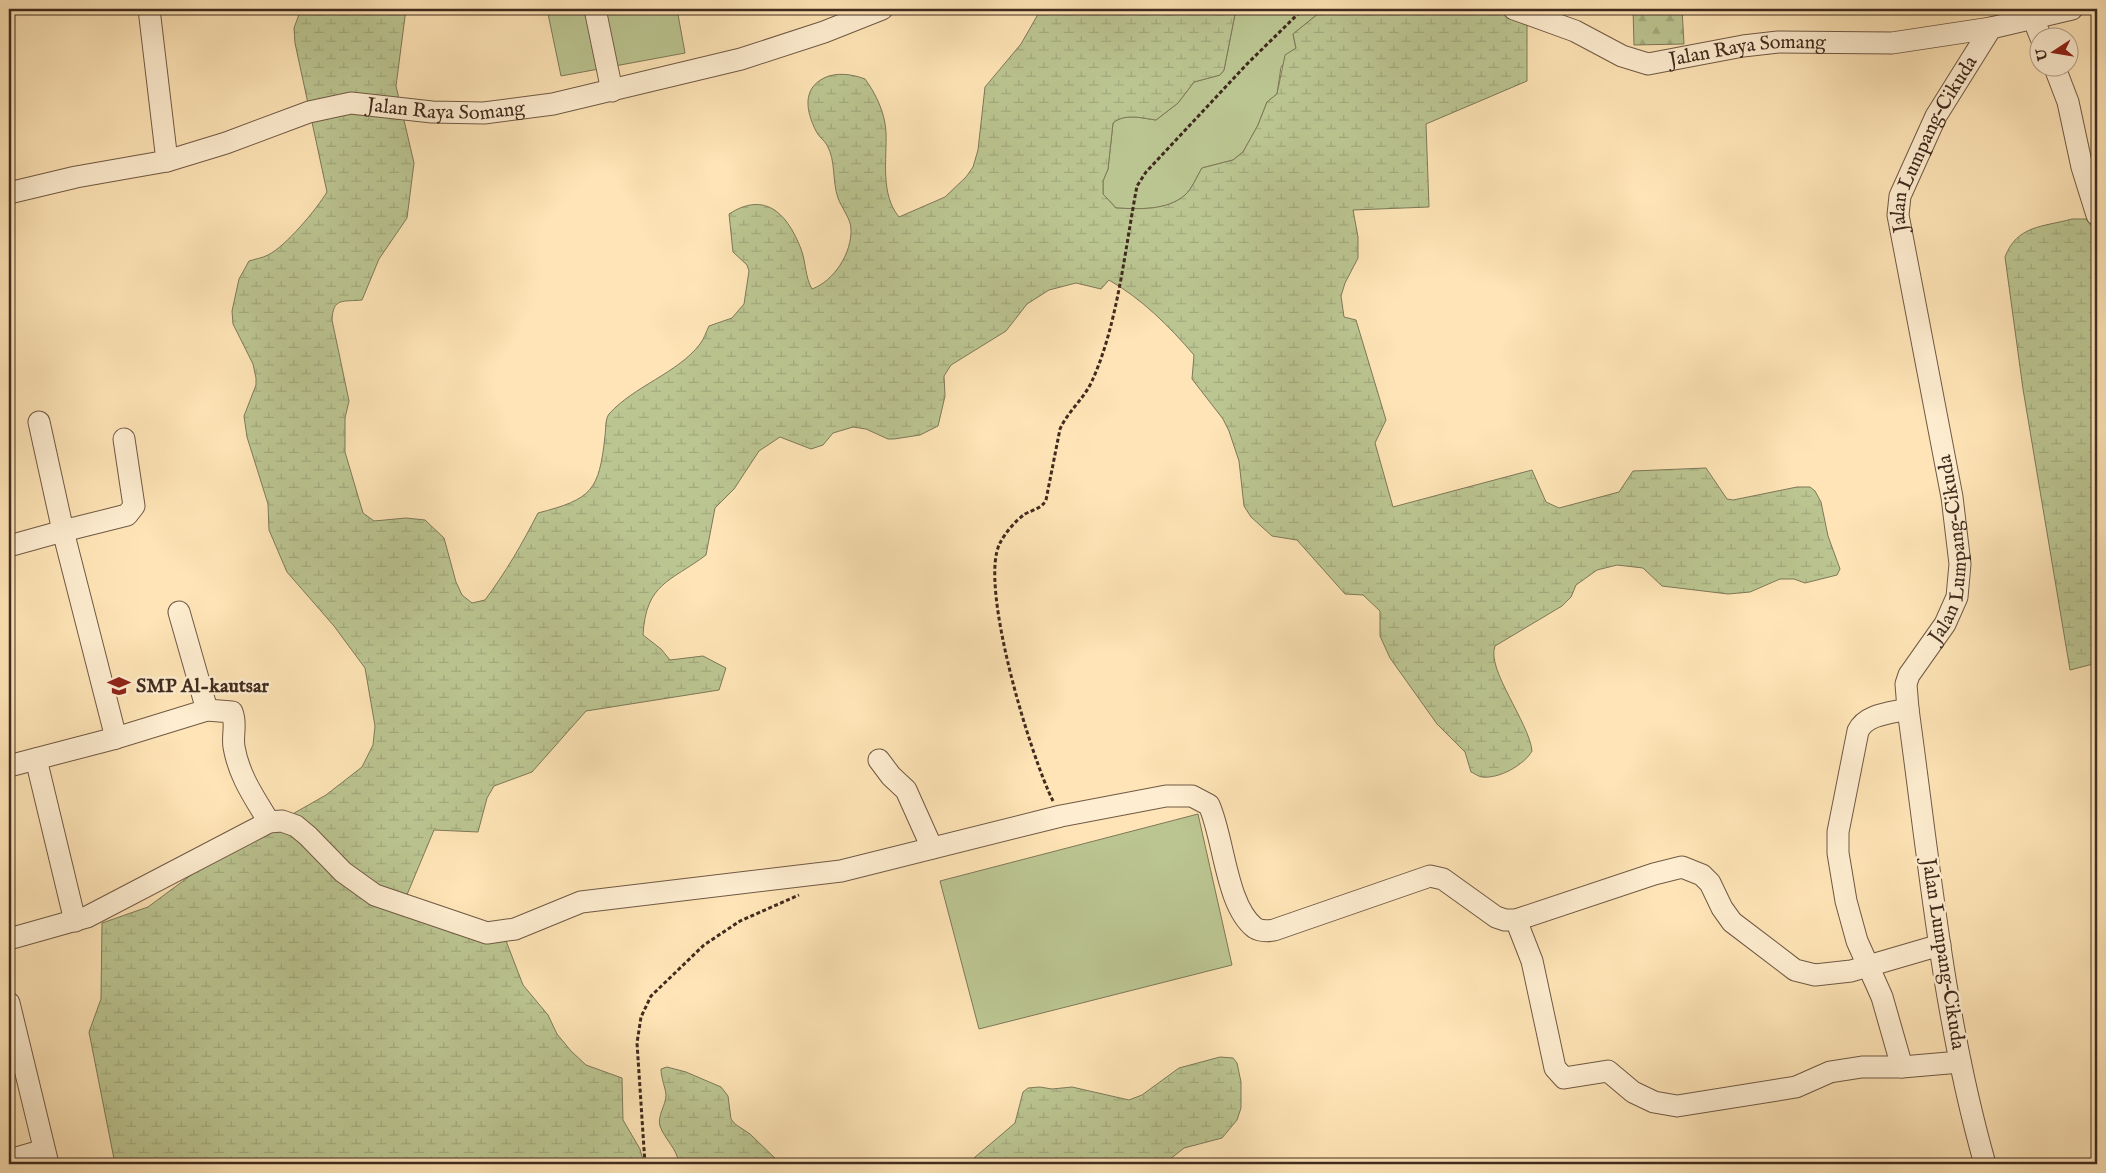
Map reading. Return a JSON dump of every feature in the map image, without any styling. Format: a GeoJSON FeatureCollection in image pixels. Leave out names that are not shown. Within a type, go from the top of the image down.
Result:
{"type":"FeatureCollection","features":[{"type":"Feature","properties":{"kind":"street"},"geometry":{"type":"LineString","coordinates":[[148,9],[167,161]]}},
{"type":"Feature","properties":{"kind":"street"},"geometry":{"type":"LineString","coordinates":[[595,9],[612,90]]}},
{"type":"Feature","properties":{"kind":"street","name":"Jalan Raya Somang"},"geometry":{"type":"LineString","coordinates":[[9,193],[76,177],[167,161],[226,143],[309,112],[351,103],[432,112],[484,113],[553,104],[741,59],[824,32],[882,9]]}},
{"type":"Feature","properties":{"kind":"street","name":"Jalan Raya Somang"},"geometry":{"type":"LineString","coordinates":[[1514,9],[1576,31],[1622,56],[1648,64],[1742,46],[1778,42],[1892,43],[1991,28]]}},
{"type":"Feature","properties":{"kind":"street"},"geometry":{"type":"LineString","coordinates":[[1991,28],[2072,9]]}},
{"type":"Feature","properties":{"kind":"street"},"geometry":{"type":"LineString","coordinates":[[2033,18],[2037,28]]}},
{"type":"Feature","properties":{"kind":"street","name":"Jalan Lumpang–Cikuda"},"geometry":{"type":"LineString","coordinates":[[1986,1164],[1960,1062],[1940,945],[1908,709],[1906,684],[1909,675],[1945,624],[1957,597],[1960,564],[1952,497],[1898,215],[1900,196],[1936,116],[1991,28]]}},
{"type":"Feature","properties":{"kind":"street"},"geometry":{"type":"LineString","coordinates":[[2058,78],[2068,102],[2082,167],[2097,215]]}},
{"type":"Feature","properties":{"kind":"street"},"geometry":{"type":"LineString","coordinates":[[39,422],[63,531],[116,738]]}},
{"type":"Feature","properties":{"kind":"street"},"geometry":{"type":"LineString","coordinates":[[9,546],[126,515],[134,506],[124,439]]}},
{"type":"Feature","properties":{"kind":"street"},"geometry":{"type":"LineString","coordinates":[[179,612],[207,710]]}},
{"type":"Feature","properties":{"kind":"street"},"geometry":{"type":"LineString","coordinates":[[1902,1067],[1882,997],[1857,941],[1846,900],[1838,853],[1838,832],[1858,730],[1861,724],[1867,719],[1908,709]]}},
{"type":"Feature","properties":{"kind":"street"},"geometry":{"type":"LineString","coordinates":[[9,766],[116,738],[207,710],[232,712],[236,722],[234,744],[241,776],[269,822]]}},
{"type":"Feature","properties":{"kind":"street"},"geometry":{"type":"LineString","coordinates":[[36,759],[75,921]]}},
{"type":"Feature","properties":{"kind":"street"},"geometry":{"type":"LineString","coordinates":[[879,760],[890,776],[906,790],[932,848]]}},
{"type":"Feature","properties":{"kind":"street"},"geometry":{"type":"LineString","coordinates":[[9,940],[87,917],[269,822],[282,821],[296,826],[343,872],[375,895],[487,932],[515,929],[581,902],[841,871],[1061,816],[1166,796],[1192,796],[1203,800],[1209,805],[1213,814],[1236,903],[1255,928],[1266,931],[1274,930],[1430,876],[1443,879],[1496,917],[1505,920],[1516,920],[1654,874],[1682,868],[1702,875],[1710,883],[1722,908],[1732,922],[1795,970],[1815,975],[1851,971],[1868,964],[1940,945]]}},
{"type":"Feature","properties":{"kind":"street"},"geometry":{"type":"LineString","coordinates":[[1516,920],[1532,961],[1555,1068],[1564,1078],[1608,1071],[1633,1092],[1654,1102],[1677,1106],[1796,1087],[1830,1072],[1862,1067],[1902,1067],[1960,1062]]}},
{"type":"Feature","properties":{"kind":"street"},"geometry":{"type":"LineString","coordinates":[[9,1003],[46,1157],[9,1160]]}},
{"type":"Feature","properties":{"kind":"path"},"geometry":{"type":"LineString","coordinates":[[1061,816],[1047,790],[1017,703],[994,589],[996,555],[1000,543],[1012,527],[1025,514],[1042,507],[1046,500],[1060,429],[1092,382],[1110,325],[1137,186],[1146,172],[1241,70],[1303,9]]}},
{"type":"Feature","properties":{"kind":"path"},"geometry":{"type":"LineString","coordinates":[[646,1164],[637,1043],[641,1017],[651,996],[704,945],[740,922],[803,894]]}},
{"type":"Feature","properties":{"kind":"green space"},"geometry":{"type":"Polygon","coordinates":[[[301,9],[406,9],[396,86],[414,163],[407,218],[379,259],[362,300],[344,301],[337,304],[334,307],[332,320],[349,401],[345,418],[345,452],[363,513],[374,521],[406,518],[425,520],[444,538],[456,582],[462,595],[472,603],[485,600],[513,558],[538,513],[570,503],[590,490],[600,469],[606,421],[609,414],[631,395],[680,363],[700,344],[709,326],[732,318],[744,304],[749,271],[747,265],[733,252],[729,214],[742,207],[754,205],[765,206],[774,210],[782,217],[796,237],[801,249],[812,289],[828,280],[840,265],[851,238],[851,225],[839,202],[830,151],[817,133],[810,116],[808,101],[812,88],[824,78],[839,74],[865,79],[882,111],[886,132],[887,187],[893,208],[899,217],[945,197],[966,177],[973,167],[978,150],[985,87],[1021,44],[1041,9],[1236,9],[1224,70],[1220,75],[1194,82],[1178,103],[1156,120],[1128,117],[1113,123],[1108,169],[1103,181],[1103,194],[1116,208],[1134,209],[1152,208],[1178,200],[1190,189],[1202,168],[1233,160],[1243,152],[1258,125],[1267,102],[1277,94],[1285,55],[1296,48],[1293,34],[1324,9],[1497,9],[1527,17],[1527,81],[1426,124],[1429,207],[1353,210],[1358,237],[1358,258],[1345,283],[1341,296],[1344,317],[1356,320],[1386,420],[1375,443],[1393,507],[1532,470],[1546,502],[1559,508],[1619,492],[1633,471],[1706,468],[1727,499],[1733,500],[1797,487],[1810,487],[1815,491],[1821,502],[1828,536],[1840,569],[1837,575],[1805,583],[1794,579],[1780,579],[1750,592],[1728,594],[1662,586],[1643,568],[1617,565],[1597,570],[1576,585],[1571,597],[1562,606],[1495,646],[1494,656],[1497,668],[1524,726],[1532,751],[1523,761],[1510,770],[1496,776],[1479,776],[1471,772],[1465,752],[1437,724],[1390,658],[1380,636],[1380,611],[1363,595],[1345,594],[1297,540],[1272,536],[1251,517],[1244,506],[1239,461],[1229,431],[1223,419],[1192,379],[1194,355],[1185,344],[1144,304],[1109,280],[1101,289],[1076,283],[1049,290],[1027,304],[1006,331],[951,365],[944,376],[945,396],[938,426],[920,435],[894,439],[888,439],[866,429],[853,427],[833,433],[823,445],[811,449],[780,437],[759,451],[734,489],[715,508],[706,555],[662,586],[649,604],[645,618],[643,635],[661,649],[670,660],[703,656],[726,668],[719,690],[586,711],[532,772],[494,786],[487,798],[478,832],[434,830],[406,897],[503,933],[523,985],[548,1015],[557,1034],[586,1065],[622,1078],[623,1120],[640,1149],[644,1164],[115,1164],[89,1032],[101,999],[102,923],[148,907],[210,861],[326,795],[362,767],[373,745],[375,726],[365,668],[334,626],[287,572],[269,530],[268,504],[247,437],[244,416],[256,385],[256,378],[253,364],[233,324],[232,311],[239,279],[249,261],[268,255],[283,244],[316,208],[327,192],[295,43],[294,28],[301,9]]]}},
{"type":"Feature","properties":{"kind":"green space"},"geometry":{"type":"Polygon","coordinates":[[[547,9],[677,9],[685,53],[561,76],[547,9]]]}},
{"type":"Feature","properties":{"kind":"green space"},"geometry":{"type":"Polygon","coordinates":[[[1236,9],[1324,9],[1293,34],[1296,49],[1281,67],[1277,94],[1267,102],[1258,125],[1243,152],[1233,160],[1202,168],[1188,192],[1170,204],[1152,208],[1116,208],[1103,194],[1103,181],[1108,169],[1113,123],[1128,117],[1156,120],[1178,103],[1194,82],[1220,75],[1224,70],[1236,9]]]}},
{"type":"Feature","properties":{"kind":"green space"},"geometry":{"type":"Polygon","coordinates":[[[1633,9],[1682,9],[1684,44],[1634,45],[1633,9]]]}},
{"type":"Feature","properties":{"kind":"green space"},"geometry":{"type":"Polygon","coordinates":[[[2072,219],[2088,219],[2097,223],[2095,385],[2097,394],[2097,663],[2070,670],[2023,389],[2005,257],[2016,239],[2024,233],[2041,226],[2072,219]]]}},
{"type":"Feature","properties":{"kind":"green space"},"geometry":{"type":"Polygon","coordinates":[[[1198,814],[1232,965],[979,1029],[940,881],[1198,814]]]}},
{"type":"Feature","properties":{"kind":"green space"},"geometry":{"type":"Polygon","coordinates":[[[1220,1057],[1233,1058],[1237,1063],[1241,1082],[1241,1108],[1237,1120],[1222,1138],[1184,1148],[1164,1164],[967,1164],[1015,1123],[1023,1092],[1028,1088],[1052,1089],[1072,1087],[1129,1100],[1142,1095],[1179,1068],[1220,1057]]]}},
{"type":"Feature","properties":{"kind":"green space"},"geometry":{"type":"Polygon","coordinates":[[[667,1067],[686,1072],[721,1087],[728,1096],[731,1119],[750,1134],[781,1164],[679,1164],[676,1153],[662,1131],[659,1122],[666,1095],[661,1069],[667,1067]]]}},
{"type":"Feature","properties":{"kind":"place","name":"SMP Al-kautsar"},"geometry":{"type":"Point","coordinates":[119,686]}}]}
